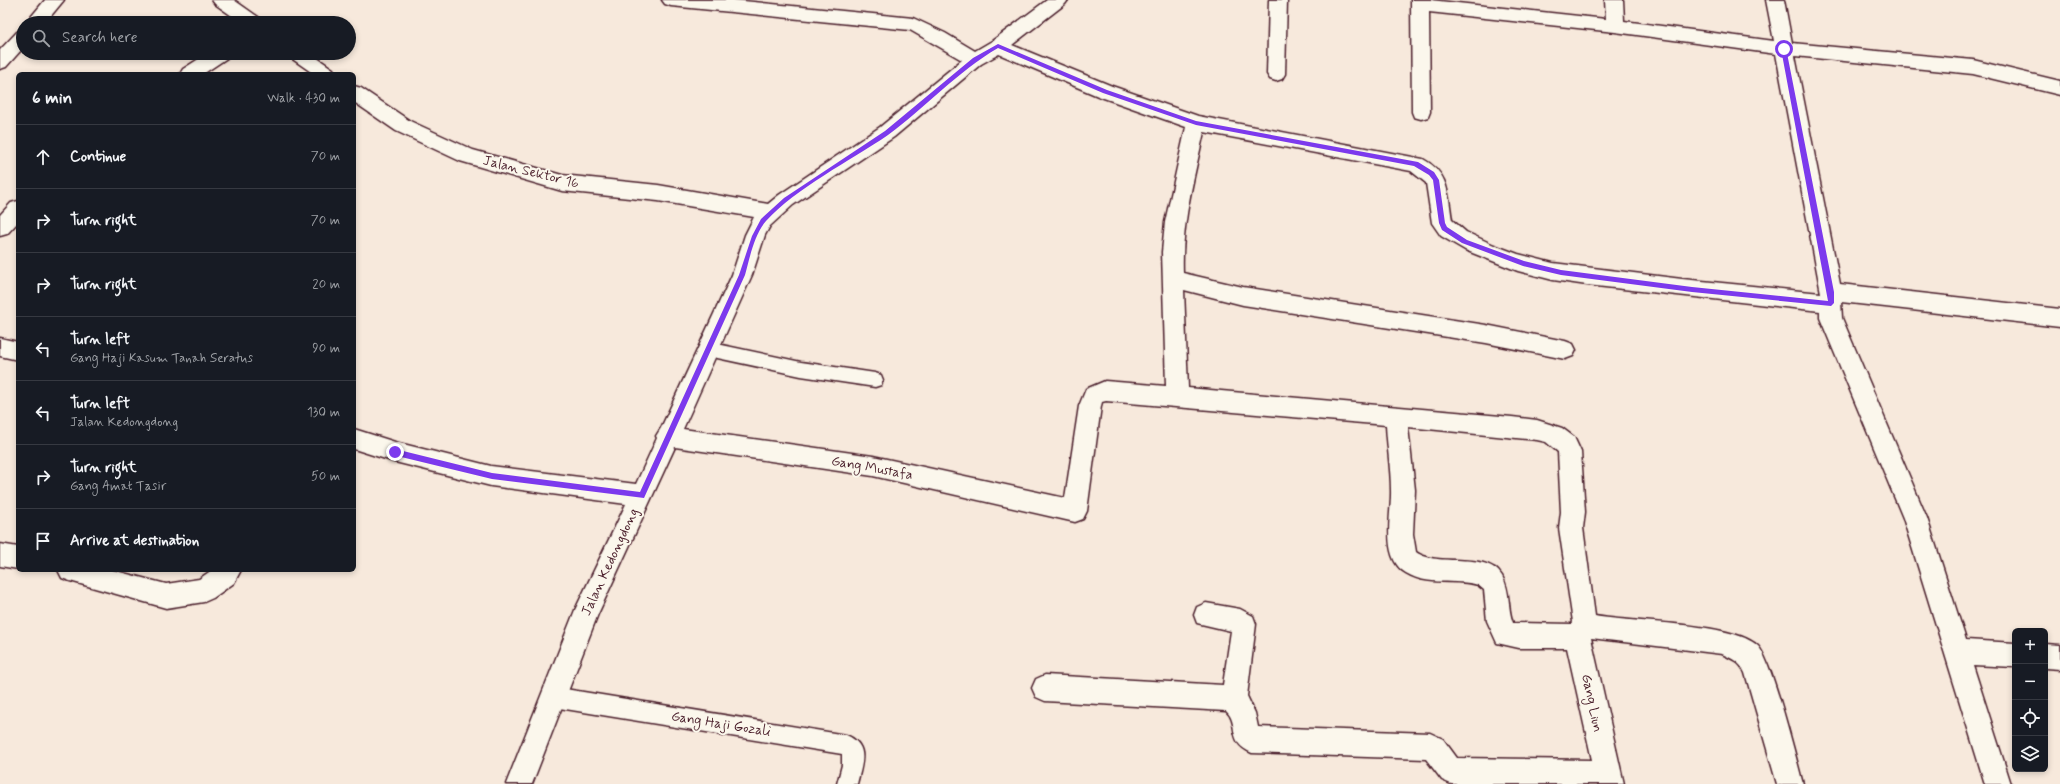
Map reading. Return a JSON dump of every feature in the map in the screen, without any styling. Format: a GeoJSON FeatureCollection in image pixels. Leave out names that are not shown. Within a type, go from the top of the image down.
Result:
{"type":"FeatureCollection","features":[{"type":"Feature","properties":{"kind":"street"},"geometry":{"type":"LineString","coordinates":[[41,16],[55,0]]}},
{"type":"Feature","properties":{"kind":"street"},"geometry":{"type":"LineString","coordinates":[[220,0],[244,16]]}},
{"type":"Feature","properties":{"kind":"street"},"geometry":{"type":"LineString","coordinates":[[671,0],[750,4],[854,18],[913,24],[940,37],[975,59]]}},
{"type":"Feature","properties":{"kind":"street"},"geometry":{"type":"LineString","coordinates":[[854,18],[858,0]]}},
{"type":"Feature","properties":{"kind":"street","name":"Jalan Kedongdong"},"geometry":{"type":"LineString","coordinates":[[519,784],[587,610],[642,495],[667,436],[742,275],[754,236],[771,212],[786,200],[887,132],[975,59],[998,46],[1059,0]]}},
{"type":"Feature","properties":{"kind":"street"},"geometry":{"type":"LineString","coordinates":[[1276,74],[1278,0]]}},
{"type":"Feature","properties":{"kind":"street"},"geometry":{"type":"LineString","coordinates":[[1614,0],[1615,26]]}},
{"type":"Feature","properties":{"kind":"street"},"geometry":{"type":"LineString","coordinates":[[1775,0],[1831,298],[1831,318],[1896,469],[1915,518],[1998,784]]}},
{"type":"Feature","properties":{"kind":"street"},"geometry":{"type":"LineString","coordinates":[[1421,112],[1420,3],[1615,26],[1784,49],[1973,67],[2060,88]]}},
{"type":"Feature","properties":{"kind":"street"},"geometry":{"type":"LineString","coordinates":[[0,62],[16,44]]}},
{"type":"Feature","properties":{"kind":"street"},"geometry":{"type":"LineString","coordinates":[[998,46],[1098,89],[1196,123],[1416,164],[1432,173],[1436,180],[1444,228],[1464,242],[1523,264],[1569,274],[1692,290],[1831,298],[2060,318]]}},
{"type":"Feature","properties":{"kind":"street"},"geometry":{"type":"LineString","coordinates":[[192,72],[210,60]]}},
{"type":"Feature","properties":{"kind":"street"},"geometry":{"type":"LineString","coordinates":[[307,60],[324,72]]}},
{"type":"Feature","properties":{"kind":"street","name":"Jalan Sektor 16"},"geometry":{"type":"LineString","coordinates":[[356,94],[403,126],[467,156],[562,183],[658,193],[771,212]]}},
{"type":"Feature","properties":{"kind":"street"},"geometry":{"type":"LineString","coordinates":[[1177,397],[1175,279],[1172,252],[1175,222],[1196,123]]}},
{"type":"Feature","properties":{"kind":"street"},"geometry":{"type":"LineString","coordinates":[[0,228],[16,211]]}},
{"type":"Feature","properties":{"kind":"street"},"geometry":{"type":"LineString","coordinates":[[1175,279],[1243,296],[1479,333],[1566,350]]}},
{"type":"Feature","properties":{"kind":"street"},"geometry":{"type":"LineString","coordinates":[[0,347],[16,351]]}},
{"type":"Feature","properties":{"kind":"street","name":"Gang Liun"},"geometry":{"type":"LineString","coordinates":[[1075,511],[1090,406],[1094,396],[1105,392],[1396,416],[1542,431],[1559,437],[1567,445],[1570,452],[1573,512],[1571,528],[1583,616],[1582,630],[1592,704],[1609,778]]}},
{"type":"Feature","properties":{"kind":"street"},"geometry":{"type":"LineString","coordinates":[[1396,416],[1403,492],[1401,511],[1402,542],[1408,560],[1419,568],[1478,574],[1489,578],[1495,586],[1501,627],[1506,634],[1519,636],[1596,628],[1722,642],[1744,651],[1750,656],[1757,670],[1790,784]]}},
{"type":"Feature","properties":{"kind":"street","name":"Gang Mustafa"},"geometry":{"type":"LineString","coordinates":[[667,436],[873,466],[1075,511]]}},
{"type":"Feature","properties":{"kind":"street"},"geometry":{"type":"LineString","coordinates":[[356,440],[395,452],[492,476],[642,495]]}},
{"type":"Feature","properties":{"kind":"street"},"geometry":{"type":"LineString","coordinates":[[0,555],[16,558]]}},
{"type":"Feature","properties":{"kind":"street"},"geometry":{"type":"LineString","coordinates":[[77,572],[166,596],[204,590],[227,572]]}},
{"type":"Feature","properties":{"kind":"street"},"geometry":{"type":"LineString","coordinates":[[1206,615],[1240,621],[1244,624],[1234,700]]}},
{"type":"Feature","properties":{"kind":"street"},"geometry":{"type":"LineString","coordinates":[[1957,652],[2012,655]]}},
{"type":"Feature","properties":{"kind":"street"},"geometry":{"type":"LineString","coordinates":[[2048,656],[2060,657]]}},
{"type":"Feature","properties":{"kind":"street"},"geometry":{"type":"LineString","coordinates":[[1045,688],[1218,697],[1234,700],[1239,704],[1243,714],[1247,734],[1252,740],[1430,746],[1434,748],[1448,769],[1457,772],[1609,778]]}},
{"type":"Feature","properties":{"kind":"lane"},"geometry":{"type":"LineString","coordinates":[[708,349],[801,369],[875,380]]}},
{"type":"Feature","properties":{"kind":"lane","name":"Gang Haji Gozali"},"geometry":{"type":"LineString","coordinates":[[553,697],[846,745],[852,750],[852,765],[847,784]]}},
{"type":"Feature","properties":{"kind":"route"},"geometry":{"type":"LineString","coordinates":[[395,452],[492,476],[642,495],[667,436],[742,275],[754,236],[764,220],[771,212],[786,200],[887,132],[975,59],[998,46],[1047,68],[1105,91],[1196,123],[1416,164],[1432,173],[1436,180],[1444,228],[1464,242],[1523,264],[1561,273],[1692,290],[1831,303],[1831,292],[1784,49]]}}]}
